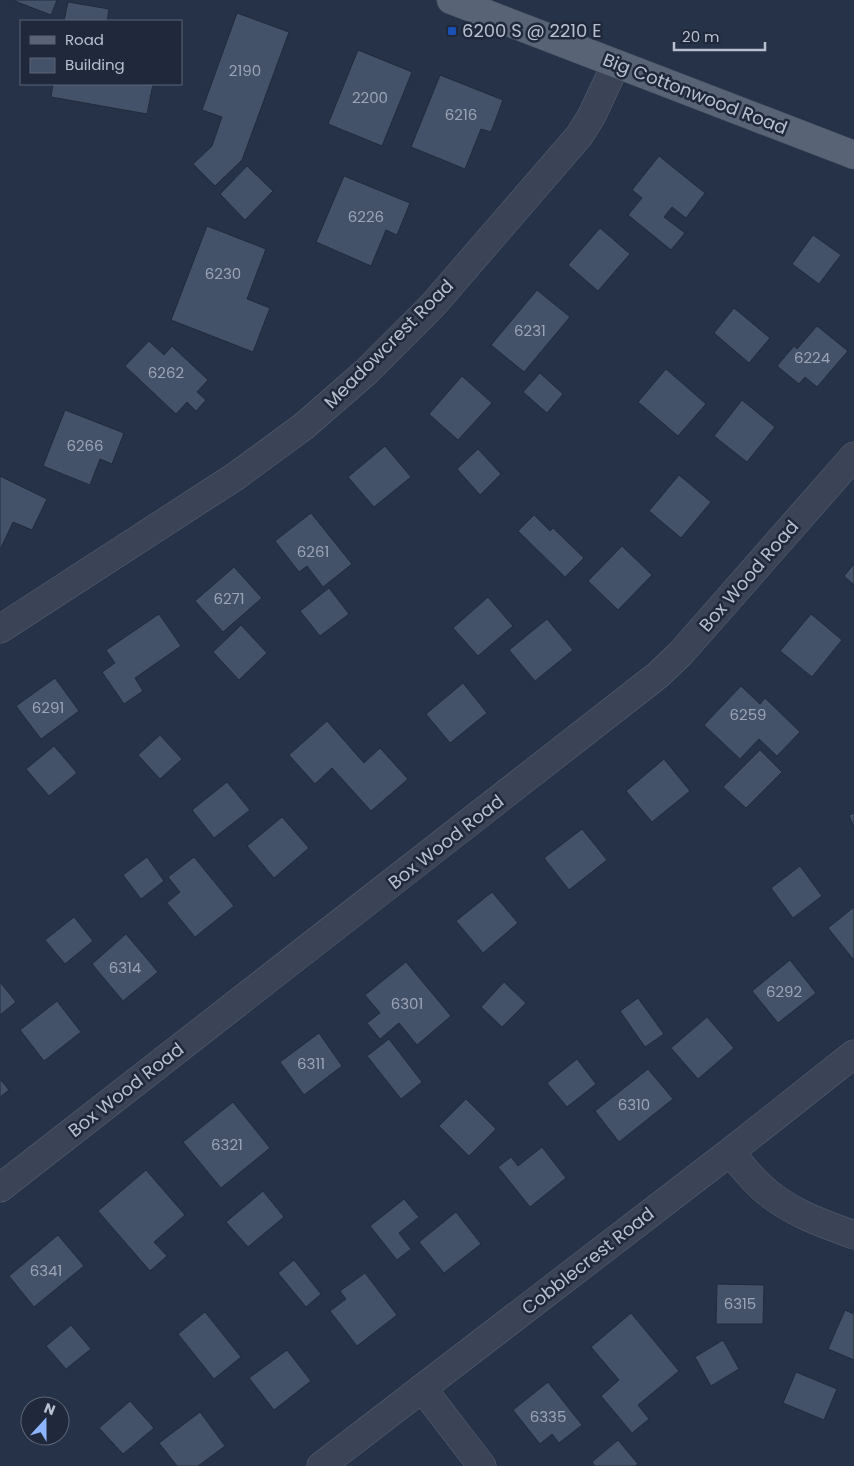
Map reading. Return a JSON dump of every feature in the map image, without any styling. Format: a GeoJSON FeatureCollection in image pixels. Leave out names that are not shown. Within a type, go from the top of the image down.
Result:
{"type":"FeatureCollection","features":[{"type":"Feature","properties":{"kind":"main road","name":"Big Cottonwood Road"},"geometry":{"type":"LineString","coordinates":[[451,0],[854,155]]}},
{"type":"Feature","properties":{"kind":"street","name":"Meadowcrest Road"},"geometry":{"type":"LineString","coordinates":[[0,629],[236,476],[304,426],[366,372],[433,305],[579,136],[591,117],[616,64]]}},
{"type":"Feature","properties":{"kind":"street","name":"Box Wood Road"},"geometry":{"type":"LineString","coordinates":[[0,1188],[658,675],[681,653],[854,456]]}},
{"type":"Feature","properties":{"kind":"street","name":"Cobblecrest Road"},"geometry":{"type":"LineString","coordinates":[[321,1466],[730,1152],[854,1054]]}},
{"type":"Feature","properties":{"kind":"street"},"geometry":{"type":"LineString","coordinates":[[730,1152],[755,1181],[782,1203],[812,1219],[854,1235]]}},
{"type":"Feature","properties":{"kind":"street"},"geometry":{"type":"LineString","coordinates":[[422,1388],[482,1466]]}},
{"type":"Feature","properties":{"kind":"building"},"geometry":{"type":"Polygon","coordinates":[[[12,0],[57,0],[51,15],[12,0]]]}},
{"type":"Feature","properties":{"kind":"building"},"geometry":{"type":"Polygon","coordinates":[[[68,2],[109,9],[107,20],[64,20],[68,2]]]}},
{"type":"Feature","properties":{"kind":"building"},"geometry":{"type":"Polygon","coordinates":[[[237,13],[289,32],[242,160],[215,186],[193,164],[212,146],[222,117],[202,110],[237,13]]]}},
{"type":"Feature","properties":{"kind":"building"},"geometry":{"type":"Polygon","coordinates":[[[358,50],[412,72],[382,146],[328,124],[358,50]]]}},
{"type":"Feature","properties":{"kind":"building"},"geometry":{"type":"Polygon","coordinates":[[[440,75],[503,100],[491,132],[481,129],[465,169],[411,147],[440,75]]]}},
{"type":"Feature","properties":{"kind":"building"},"geometry":{"type":"Polygon","coordinates":[[[53,85],[153,85],[147,114],[51,97],[53,85]]]}},
{"type":"Feature","properties":{"kind":"building"},"geometry":{"type":"Polygon","coordinates":[[[659,156],[705,193],[686,218],[672,207],[664,217],[685,233],[671,250],[628,215],[642,198],[632,190],[659,156]]]}},
{"type":"Feature","properties":{"kind":"building"},"geometry":{"type":"Polygon","coordinates":[[[247,166],[273,191],[245,220],[220,194],[247,166]]]}},
{"type":"Feature","properties":{"kind":"building"},"geometry":{"type":"Polygon","coordinates":[[[344,176],[410,203],[397,235],[386,230],[371,266],[316,242],[344,176]]]}},
{"type":"Feature","properties":{"kind":"building"},"geometry":{"type":"Polygon","coordinates":[[[207,226],[266,249],[247,299],[270,308],[253,352],[171,320],[207,226]]]}},
{"type":"Feature","properties":{"kind":"building"},"geometry":{"type":"Polygon","coordinates":[[[600,228],[630,254],[598,291],[568,265],[600,228]]]}},
{"type":"Feature","properties":{"kind":"building"},"geometry":{"type":"Polygon","coordinates":[[[813,235],[841,255],[819,284],[792,264],[813,235]]]}},
{"type":"Feature","properties":{"kind":"building"},"geometry":{"type":"Polygon","coordinates":[[[537,290],[570,317],[524,372],[491,345],[537,290]]]}},
{"type":"Feature","properties":{"kind":"building"},"geometry":{"type":"Polygon","coordinates":[[[734,308],[770,338],[749,363],[714,333],[734,308]]]}},
{"type":"Feature","properties":{"kind":"building"},"geometry":{"type":"Polygon","coordinates":[[[817,326],[848,351],[817,387],[805,377],[799,384],[777,366],[794,346],[797,349],[817,326]]]}},
{"type":"Feature","properties":{"kind":"building"},"geometry":{"type":"Polygon","coordinates":[[[149,341],[164,355],[172,346],[208,380],[197,392],[206,400],[196,411],[187,402],[176,414],[125,366],[149,341]]]}},
{"type":"Feature","properties":{"kind":"building"},"geometry":{"type":"Polygon","coordinates":[[[666,369],[706,404],[678,436],[638,402],[666,369]]]}},
{"type":"Feature","properties":{"kind":"building"},"geometry":{"type":"Polygon","coordinates":[[[540,373],[563,394],[547,413],[523,392],[540,373]]]}},
{"type":"Feature","properties":{"kind":"building"},"geometry":{"type":"Polygon","coordinates":[[[462,376],[492,403],[458,440],[429,414],[462,376]]]}},
{"type":"Feature","properties":{"kind":"building"},"geometry":{"type":"Polygon","coordinates":[[[742,400],[775,427],[747,462],[714,436],[742,400]]]}},
{"type":"Feature","properties":{"kind":"building"},"geometry":{"type":"Polygon","coordinates":[[[65,410],[124,433],[112,464],[100,459],[90,485],[43,466],[65,410]]]}},
{"type":"Feature","properties":{"kind":"building"},"geometry":{"type":"Polygon","coordinates":[[[385,446],[411,477],[374,507],[348,477],[385,446]]]}},
{"type":"Feature","properties":{"kind":"building"},"geometry":{"type":"Polygon","coordinates":[[[478,449],[501,474],[480,495],[457,469],[478,449]]]}},
{"type":"Feature","properties":{"kind":"building"},"geometry":{"type":"Polygon","coordinates":[[[679,475],[711,502],[681,538],[649,511],[679,475]]]}},
{"type":"Feature","properties":{"kind":"building"},"geometry":{"type":"Polygon","coordinates":[[[0,476],[47,499],[32,530],[13,522],[0,550],[0,476]]]}},
{"type":"Feature","properties":{"kind":"building"},"geometry":{"type":"Polygon","coordinates":[[[311,513],[352,564],[323,587],[307,566],[299,572],[275,541],[311,513]]]}},
{"type":"Feature","properties":{"kind":"building"},"geometry":{"type":"Polygon","coordinates":[[[534,515],[550,531],[553,528],[584,558],[565,577],[518,531],[534,515]]]}},
{"type":"Feature","properties":{"kind":"building"},"geometry":{"type":"Polygon","coordinates":[[[622,546],[652,575],[618,610],[588,581],[622,546]]]}},
{"type":"Feature","properties":{"kind":"building"},"geometry":{"type":"Polygon","coordinates":[[[854,564],[854,585],[844,576],[854,564]]]}},
{"type":"Feature","properties":{"kind":"building"},"geometry":{"type":"Polygon","coordinates":[[[234,567],[262,598],[223,632],[195,601],[234,567]]]}},
{"type":"Feature","properties":{"kind":"building"},"geometry":{"type":"Polygon","coordinates":[[[329,588],[349,614],[320,636],[300,611],[329,588]]]}},
{"type":"Feature","properties":{"kind":"building"},"geometry":{"type":"Polygon","coordinates":[[[488,597],[513,626],[478,656],[453,628],[488,597]]]}},
{"type":"Feature","properties":{"kind":"building"},"geometry":{"type":"Polygon","coordinates":[[[159,614],[181,646],[135,678],[143,691],[124,704],[102,672],[115,663],[106,650],[159,614]]]}},
{"type":"Feature","properties":{"kind":"building"},"geometry":{"type":"Polygon","coordinates":[[[811,614],[842,640],[812,677],[780,651],[811,614]]]}},
{"type":"Feature","properties":{"kind":"building"},"geometry":{"type":"Polygon","coordinates":[[[547,619],[573,650],[535,681],[509,650],[547,619]]]}},
{"type":"Feature","properties":{"kind":"building"},"geometry":{"type":"Polygon","coordinates":[[[241,625],[267,653],[239,680],[213,652],[241,625]]]}},
{"type":"Feature","properties":{"kind":"building"},"geometry":{"type":"Polygon","coordinates":[[[55,678],[79,711],[41,739],[16,706],[55,678]]]}},
{"type":"Feature","properties":{"kind":"building"},"geometry":{"type":"Polygon","coordinates":[[[463,683],[487,713],[450,743],[426,714],[463,683]]]}},
{"type":"Feature","properties":{"kind":"building"},"geometry":{"type":"Polygon","coordinates":[[[741,686],[760,704],[765,698],[800,732],[777,756],[759,739],[740,759],[704,725],[741,686]]]}},
{"type":"Feature","properties":{"kind":"building"},"geometry":{"type":"Polygon","coordinates":[[[327,721],[364,763],[380,748],[408,779],[371,811],[332,768],[315,784],[289,755],[327,721]]]}},
{"type":"Feature","properties":{"kind":"building"},"geometry":{"type":"Polygon","coordinates":[[[160,735],[182,759],[160,779],[138,755],[160,735]]]}},
{"type":"Feature","properties":{"kind":"building"},"geometry":{"type":"Polygon","coordinates":[[[54,746],[77,773],[49,796],[26,769],[54,746]]]}},
{"type":"Feature","properties":{"kind":"building"},"geometry":{"type":"Polygon","coordinates":[[[760,750],[782,772],[746,808],[723,787],[760,750]]]}},
{"type":"Feature","properties":{"kind":"building"},"geometry":{"type":"Polygon","coordinates":[[[664,759],[690,791],[652,822],[626,791],[664,759]]]}},
{"type":"Feature","properties":{"kind":"building"},"geometry":{"type":"Polygon","coordinates":[[[227,782],[250,810],[214,838],[192,810],[227,782]]]}},
{"type":"Feature","properties":{"kind":"building"},"geometry":{"type":"Polygon","coordinates":[[[854,813],[854,828],[849,815],[854,813]]]}},
{"type":"Feature","properties":{"kind":"building"},"geometry":{"type":"Polygon","coordinates":[[[282,817],[309,848],[274,878],[247,846],[282,817]]]}},
{"type":"Feature","properties":{"kind":"building"},"geometry":{"type":"Polygon","coordinates":[[[582,829],[607,860],[569,890],[544,858],[582,829]]]}},
{"type":"Feature","properties":{"kind":"building"},"geometry":{"type":"Polygon","coordinates":[[[147,857],[164,881],[141,899],[123,875],[147,857]]]}},
{"type":"Feature","properties":{"kind":"building"},"geometry":{"type":"Polygon","coordinates":[[[194,857],[234,906],[195,937],[167,903],[180,892],[168,877],[194,857]]]}},
{"type":"Feature","properties":{"kind":"building"},"geometry":{"type":"Polygon","coordinates":[[[800,866],[822,896],[793,918],[771,888],[800,866]]]}},
{"type":"Feature","properties":{"kind":"building"},"geometry":{"type":"Polygon","coordinates":[[[492,892],[518,923],[483,953],[456,921],[492,892]]]}},
{"type":"Feature","properties":{"kind":"building"},"geometry":{"type":"Polygon","coordinates":[[[854,907],[854,958],[853,959],[828,928],[854,907]]]}},
{"type":"Feature","properties":{"kind":"building"},"geometry":{"type":"Polygon","coordinates":[[[74,917],[93,941],[65,964],[45,940],[74,917]]]}},
{"type":"Feature","properties":{"kind":"building"},"geometry":{"type":"Polygon","coordinates":[[[126,934],[158,972],[123,1001],[92,964],[126,934]]]}},
{"type":"Feature","properties":{"kind":"building"},"geometry":{"type":"Polygon","coordinates":[[[790,960],[816,993],[778,1023],[752,991],[790,960]]]}},
{"type":"Feature","properties":{"kind":"building"},"geometry":{"type":"Polygon","coordinates":[[[406,962],[451,1016],[417,1045],[399,1023],[380,1039],[367,1023],[380,1013],[365,995],[406,962]]]}},
{"type":"Feature","properties":{"kind":"building"},"geometry":{"type":"Polygon","coordinates":[[[0,982],[16,1002],[0,1015],[0,982]]]}},
{"type":"Feature","properties":{"kind":"building"},"geometry":{"type":"Polygon","coordinates":[[[504,982],[526,1003],[502,1027],[481,1007],[504,982]]]}},
{"type":"Feature","properties":{"kind":"building"},"geometry":{"type":"Polygon","coordinates":[[[638,998],[664,1034],[645,1047],[620,1011],[638,998]]]}},
{"type":"Feature","properties":{"kind":"building"},"geometry":{"type":"Polygon","coordinates":[[[57,1001],[81,1032],[44,1061],[20,1030],[57,1001]]]}},
{"type":"Feature","properties":{"kind":"building"},"geometry":{"type":"Polygon","coordinates":[[[707,1017],[734,1048],[698,1079],[671,1048],[707,1017]]]}},
{"type":"Feature","properties":{"kind":"building"},"geometry":{"type":"Polygon","coordinates":[[[319,1033],[342,1066],[304,1095],[280,1062],[319,1033]]]}},
{"type":"Feature","properties":{"kind":"building"},"geometry":{"type":"Polygon","coordinates":[[[389,1039],[422,1082],[401,1099],[367,1056],[389,1039]]]}},
{"type":"Feature","properties":{"kind":"building"},"geometry":{"type":"Polygon","coordinates":[[[577,1059],[596,1084],[567,1107],[547,1083],[577,1059]]]}},
{"type":"Feature","properties":{"kind":"building"},"geometry":{"type":"Polygon","coordinates":[[[648,1069],[673,1099],[619,1142],[595,1111],[648,1069]]]}},
{"type":"Feature","properties":{"kind":"building"},"geometry":{"type":"Polygon","coordinates":[[[0,1079],[9,1090],[0,1097],[0,1079]]]}},
{"type":"Feature","properties":{"kind":"building"},"geometry":{"type":"Polygon","coordinates":[[[466,1099],[496,1129],[469,1156],[439,1126],[466,1099]]]}},
{"type":"Feature","properties":{"kind":"building"},"geometry":{"type":"Polygon","coordinates":[[[233,1102],[270,1148],[221,1188],[183,1142],[233,1102]]]}},
{"type":"Feature","properties":{"kind":"building"},"geometry":{"type":"Polygon","coordinates":[[[542,1147],[566,1178],[530,1207],[498,1167],[511,1157],[518,1166],[542,1147]]]}},
{"type":"Feature","properties":{"kind":"building"},"geometry":{"type":"Polygon","coordinates":[[[146,1170],[185,1215],[154,1242],[167,1256],[150,1271],[98,1211],[146,1170]]]}},
{"type":"Feature","properties":{"kind":"building"},"geometry":{"type":"Polygon","coordinates":[[[263,1191],[284,1217],[248,1247],[226,1222],[263,1191]]]}},
{"type":"Feature","properties":{"kind":"building"},"geometry":{"type":"Polygon","coordinates":[[[404,1199],[419,1217],[399,1233],[411,1249],[397,1260],[370,1226],[404,1199]]]}},
{"type":"Feature","properties":{"kind":"building"},"geometry":{"type":"Polygon","coordinates":[[[456,1212],[481,1244],[444,1273],[419,1242],[456,1212]]]}},
{"type":"Feature","properties":{"kind":"building"},"geometry":{"type":"Polygon","coordinates":[[[58,1235],[84,1266],[34,1307],[9,1276],[58,1235]]]}},
{"type":"Feature","properties":{"kind":"building"},"geometry":{"type":"Polygon","coordinates":[[[294,1260],[321,1294],[306,1307],[278,1273],[294,1260]]]}},
{"type":"Feature","properties":{"kind":"building"},"geometry":{"type":"Polygon","coordinates":[[[365,1273],[397,1315],[357,1346],[330,1311],[346,1299],[340,1291],[365,1273]]]}},
{"type":"Feature","properties":{"kind":"building"},"geometry":{"type":"Polygon","coordinates":[[[717,1284],[764,1285],[763,1324],[716,1324],[717,1284]]]}},
{"type":"Feature","properties":{"kind":"building"},"geometry":{"type":"Polygon","coordinates":[[[845,1310],[854,1314],[854,1360],[828,1349],[845,1310]]]}},
{"type":"Feature","properties":{"kind":"building"},"geometry":{"type":"Polygon","coordinates":[[[205,1312],[241,1357],[214,1379],[178,1334],[205,1312]]]}},
{"type":"Feature","properties":{"kind":"building"},"geometry":{"type":"Polygon","coordinates":[[[631,1313],[679,1371],[638,1405],[649,1419],[632,1433],[601,1396],[619,1380],[591,1347],[631,1313]]]}},
{"type":"Feature","properties":{"kind":"building"},"geometry":{"type":"Polygon","coordinates":[[[71,1325],[91,1349],[66,1369],[46,1346],[71,1325]]]}},
{"type":"Feature","properties":{"kind":"building"},"geometry":{"type":"Polygon","coordinates":[[[723,1340],[739,1369],[711,1386],[695,1357],[723,1340]]]}},
{"type":"Feature","properties":{"kind":"building"},"geometry":{"type":"Polygon","coordinates":[[[287,1350],[311,1381],[274,1410],[249,1378],[287,1350]]]}},
{"type":"Feature","properties":{"kind":"building"},"geometry":{"type":"Polygon","coordinates":[[[796,1372],[837,1389],[824,1420],[783,1403],[796,1372]]]}},
{"type":"Feature","properties":{"kind":"building"},"geometry":{"type":"Polygon","coordinates":[[[548,1382],[582,1425],[559,1443],[552,1434],[540,1444],[513,1410],[548,1382]]]}},
{"type":"Feature","properties":{"kind":"building"},"geometry":{"type":"Polygon","coordinates":[[[130,1401],[154,1428],[123,1454],[99,1428],[130,1401]]]}},
{"type":"Feature","properties":{"kind":"building"},"geometry":{"type":"Polygon","coordinates":[[[200,1412],[225,1446],[198,1466],[177,1466],[159,1443],[200,1412]]]}},
{"type":"Feature","properties":{"kind":"building"},"geometry":{"type":"Polygon","coordinates":[[[618,1440],[638,1464],[635,1466],[595,1466],[592,1462],[618,1440]]]}},
{"type":"Feature","properties":{"kind":"place","name":"6200 S @ 2210 E"},"geometry":{"type":"Point","coordinates":[452,31]}}]}
